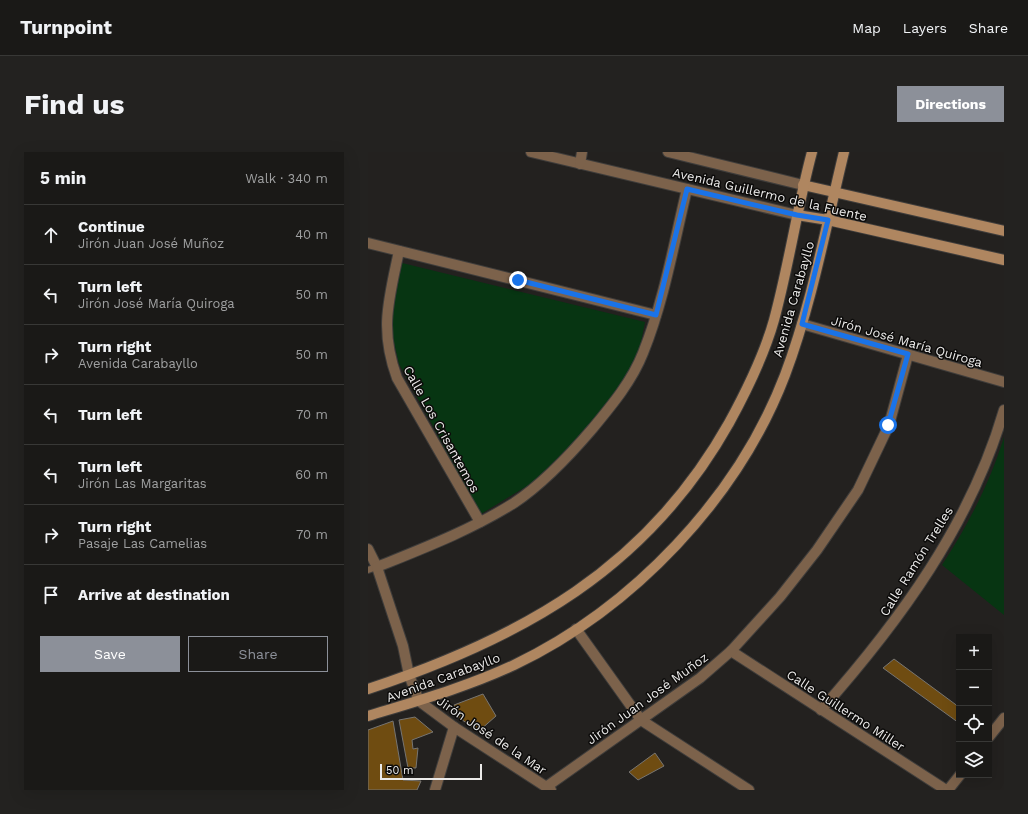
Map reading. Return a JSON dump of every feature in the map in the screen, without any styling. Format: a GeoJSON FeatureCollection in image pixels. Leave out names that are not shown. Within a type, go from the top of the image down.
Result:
{"type":"FeatureCollection","features":[{"type":"Feature","properties":{"kind":"main road","name":"Avenida Carabayllo"},"geometry":{"type":"LineString","coordinates":[[368,689],[409,675],[467,652],[505,634],[569,598],[627,551],[660,519],[682,493],[710,456],[753,378],[774,321],[803,185],[812,152]]}},
{"type":"Feature","properties":{"kind":"main road","name":"Avenida Carabayllo"},"geometry":{"type":"LineString","coordinates":[[368,716],[419,701],[490,676],[516,664],[576,630],[643,577],[686,535],[716,498],[740,463],[766,417],[785,376],[802,324],[844,152]]}},
{"type":"Feature","properties":{"kind":"main road","name":"Avenida Guillermo de la Fuente"},"geometry":{"type":"LineString","coordinates":[[803,185],[1004,231]]}},
{"type":"Feature","properties":{"kind":"main road","name":"Avenida Guillermo de la Fuente"},"geometry":{"type":"LineString","coordinates":[[797,215],[828,220],[1004,260]]}},
{"type":"Feature","properties":{"kind":"street","name":"Avenida Guillermo de la Fuente"},"geometry":{"type":"LineString","coordinates":[[531,152],[797,215]]}},
{"type":"Feature","properties":{"kind":"street"},"geometry":{"type":"LineString","coordinates":[[580,164],[582,152]]}},
{"type":"Feature","properties":{"kind":"street","name":"Avenida Guillermo de la Fuente"},"geometry":{"type":"LineString","coordinates":[[668,152],[803,185]]}},
{"type":"Feature","properties":{"kind":"street"},"geometry":{"type":"LineString","coordinates":[[372,568],[427,547],[480,522],[515,502],[550,474],[574,450],[600,420],[622,392],[643,354],[656,315],[687,189]]}},
{"type":"Feature","properties":{"kind":"street"},"geometry":{"type":"LineString","coordinates":[[368,243],[656,315]]}},
{"type":"Feature","properties":{"kind":"street","name":"Calle Los Crisantemos"},"geometry":{"type":"LineString","coordinates":[[399,251],[387,309],[389,356],[397,378],[480,522]]}},
{"type":"Feature","properties":{"kind":"street","name":"Jirón José María Quiroga"},"geometry":{"type":"LineString","coordinates":[[802,324],[1004,382]]}},
{"type":"Feature","properties":{"kind":"street","name":"Jirón Juan José Muñoz"},"geometry":{"type":"LineString","coordinates":[[549,788],[641,720],[684,691],[731,651],[780,597],[817,550],[858,490],[888,425],[908,354]]}},
{"type":"Feature","properties":{"kind":"street","name":"Calle Ramón Trelles"},"geometry":{"type":"LineString","coordinates":[[821,710],[884,635],[955,528],[983,473],[1004,410]]}},
{"type":"Feature","properties":{"kind":"street"},"geometry":{"type":"LineString","coordinates":[[368,549],[372,568],[403,646],[409,675],[419,701]]}},
{"type":"Feature","properties":{"kind":"street"},"geometry":{"type":"LineString","coordinates":[[576,630],[641,720],[749,790]]}},
{"type":"Feature","properties":{"kind":"street","name":"Calle Guillermo Miller"},"geometry":{"type":"LineString","coordinates":[[731,651],[947,790]]}},
{"type":"Feature","properties":{"kind":"street","name":"Jirón José de la Mar"},"geometry":{"type":"LineString","coordinates":[[419,701],[454,727],[549,788]]}},
{"type":"Feature","properties":{"kind":"street"},"geometry":{"type":"LineString","coordinates":[[992,733],[1004,718]]}},
{"type":"Feature","properties":{"kind":"street"},"geometry":{"type":"LineString","coordinates":[[435,790],[454,727]]}},
{"type":"Feature","properties":{"kind":"street"},"geometry":{"type":"LineString","coordinates":[[947,790],[957,778]]}},
{"type":"Feature","properties":{"kind":"green space"},"geometry":{"type":"Polygon","coordinates":[[[402,263],[645,322],[640,347],[627,377],[596,416],[569,447],[532,483],[481,514],[399,364],[393,338],[393,310],[402,263]]]}},
{"type":"Feature","properties":{"kind":"green space"},"geometry":{"type":"Polygon","coordinates":[[[1004,437],[1004,615],[942,565],[961,535],[978,503],[992,471],[1004,437]]]}},
{"type":"Feature","properties":{"kind":"building"},"geometry":{"type":"Polygon","coordinates":[[[894,659],[956,705],[956,721],[883,668],[894,659]]]}},
{"type":"Feature","properties":{"kind":"building"},"geometry":{"type":"Polygon","coordinates":[[[483,694],[496,716],[479,731],[456,716],[454,705],[483,694]]]}},
{"type":"Feature","properties":{"kind":"building"},"geometry":{"type":"Polygon","coordinates":[[[415,717],[433,732],[412,740],[413,749],[418,748],[416,768],[408,768],[399,720],[415,717]]]}},
{"type":"Feature","properties":{"kind":"building"},"geometry":{"type":"Polygon","coordinates":[[[393,721],[403,780],[421,781],[417,790],[368,790],[368,730],[393,721]]]}},
{"type":"Feature","properties":{"kind":"building"},"geometry":{"type":"Polygon","coordinates":[[[655,753],[664,766],[638,780],[629,772],[655,753]]]}},
{"type":"Feature","properties":{"kind":"route"},"geometry":{"type":"LineString","coordinates":[[518,280],[656,315],[687,189],[797,215],[828,220],[802,324],[908,354],[888,425]]}}]}
